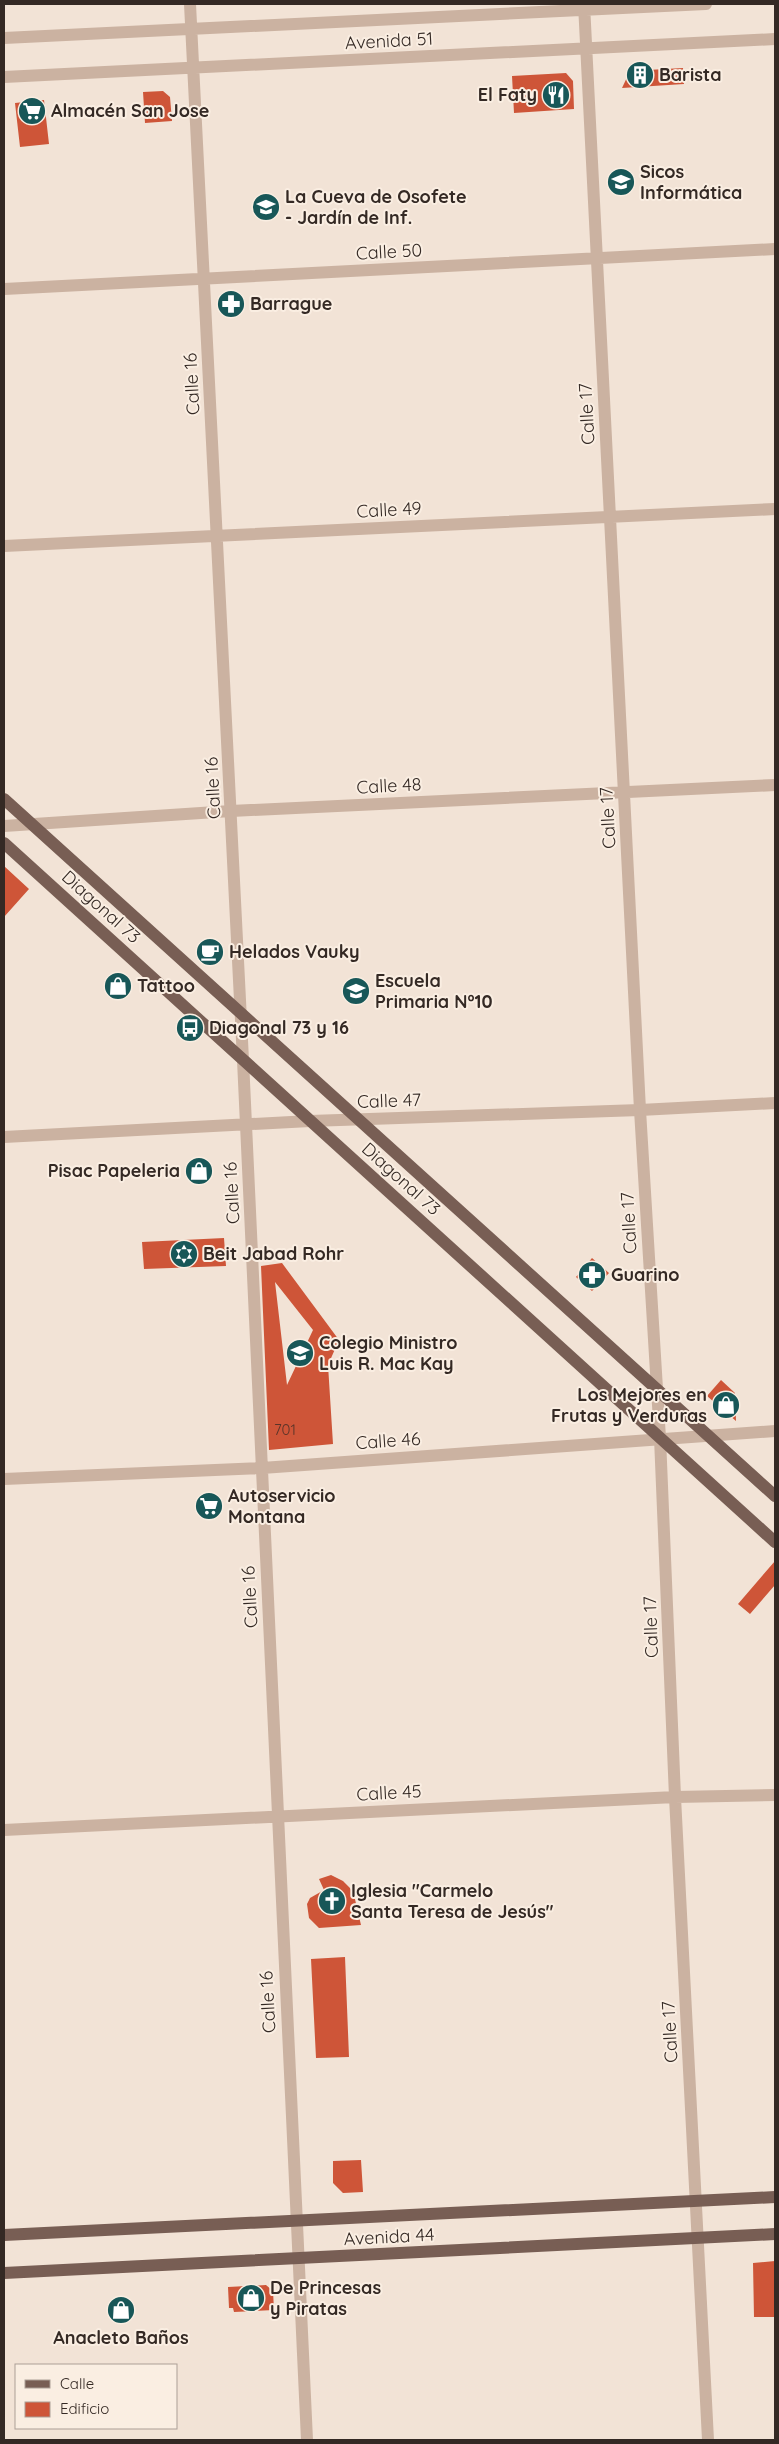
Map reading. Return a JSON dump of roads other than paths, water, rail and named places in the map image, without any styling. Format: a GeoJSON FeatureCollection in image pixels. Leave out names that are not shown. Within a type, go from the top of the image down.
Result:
{"type":"FeatureCollection","features":[{"type":"Feature","properties":{"kind":"main road","name":"Diagonal 73"},"geometry":{"type":"LineString","coordinates":[[4,799],[775,1496]]}},
{"type":"Feature","properties":{"kind":"main road","name":"Diagonal 73"},"geometry":{"type":"LineString","coordinates":[[4,843],[775,1542]]}},
{"type":"Feature","properties":{"kind":"main road","name":"Avenida 44"},"geometry":{"type":"LineString","coordinates":[[4,2235],[775,2197]]}},
{"type":"Feature","properties":{"kind":"main road","name":"Avenida 44"},"geometry":{"type":"LineString","coordinates":[[4,2273],[775,2234]]}},
{"type":"Feature","properties":{"kind":"street","name":"Calle 16"},"geometry":{"type":"LineString","coordinates":[[190,4],[218,536],[295,2220],[307,2440]]}},
{"type":"Feature","properties":{"kind":"street","name":"Avenida 51"},"geometry":{"type":"LineString","coordinates":[[4,38],[584,7],[706,4]]}},
{"type":"Feature","properties":{"kind":"street","name":"Calle 17"},"geometry":{"type":"LineString","coordinates":[[584,7],[640,1110],[660,1438],[675,1797],[708,2440]]}},
{"type":"Feature","properties":{"kind":"street","name":"Avenida 51"},"geometry":{"type":"LineString","coordinates":[[4,77],[775,39]]}},
{"type":"Feature","properties":{"kind":"street","name":"Calle 50"},"geometry":{"type":"LineString","coordinates":[[4,290],[775,249]]}},
{"type":"Feature","properties":{"kind":"street","name":"Calle 49"},"geometry":{"type":"LineString","coordinates":[[4,546],[775,509]]}},
{"type":"Feature","properties":{"kind":"street","name":"Calle 48"},"geometry":{"type":"LineString","coordinates":[[4,826],[231,811],[775,785]]}},
{"type":"Feature","properties":{"kind":"street","name":"Calle 47"},"geometry":{"type":"LineString","coordinates":[[4,1137],[310,1121],[640,1110],[775,1103]]}},
{"type":"Feature","properties":{"kind":"street","name":"Calle 46"},"geometry":{"type":"LineString","coordinates":[[4,1479],[262,1468],[775,1431]]}},
{"type":"Feature","properties":{"kind":"street","name":"Calle 45"},"geometry":{"type":"LineString","coordinates":[[4,1830],[675,1797],[775,1795]]}},
{"type":"Feature","properties":{"kind":"place","name":"Barista"},"geometry":{"type":"Point","coordinates":[640,75]}},
{"type":"Feature","properties":{"kind":"place","name":"El Faty"},"geometry":{"type":"Point","coordinates":[556,95]}},
{"type":"Feature","properties":{"kind":"place","name":"Almacén San Jose"},"geometry":{"type":"Point","coordinates":[32,111]}},
{"type":"Feature","properties":{"kind":"place","name":"Sicos Informática"},"geometry":{"type":"Point","coordinates":[621,182]}},
{"type":"Feature","properties":{"kind":"place","name":"La Cueva de Osofete - Jardín de Inf."},"geometry":{"type":"Point","coordinates":[266,207]}},
{"type":"Feature","properties":{"kind":"place","name":"Barrague"},"geometry":{"type":"Point","coordinates":[231,304]}},
{"type":"Feature","properties":{"kind":"place","name":"Helados Vauky"},"geometry":{"type":"Point","coordinates":[210,952]}},
{"type":"Feature","properties":{"kind":"place","name":"Tattoo"},"geometry":{"type":"Point","coordinates":[118,986]}},
{"type":"Feature","properties":{"kind":"place","name":"Escuela Primaria N°10"},"geometry":{"type":"Point","coordinates":[356,991]}},
{"type":"Feature","properties":{"kind":"place","name":"Diagonal 73 y 16"},"geometry":{"type":"Point","coordinates":[190,1028]}},
{"type":"Feature","properties":{"kind":"place","name":"Pisac Papeleria"},"geometry":{"type":"Point","coordinates":[199,1171]}},
{"type":"Feature","properties":{"kind":"place","name":"Beit Jabad Rohr"},"geometry":{"type":"Point","coordinates":[184,1254]}},
{"type":"Feature","properties":{"kind":"place","name":"Guarino"},"geometry":{"type":"Point","coordinates":[592,1275]}},
{"type":"Feature","properties":{"kind":"place","name":"Colegio Ministro Luis R. Mac Kay"},"geometry":{"type":"Point","coordinates":[300,1353]}},
{"type":"Feature","properties":{"kind":"place","name":"Los Mejores en Frutas y Verduras"},"geometry":{"type":"Point","coordinates":[726,1405]}},
{"type":"Feature","properties":{"kind":"place","name":"Autoservicio Montana"},"geometry":{"type":"Point","coordinates":[209,1506]}},
{"type":"Feature","properties":{"kind":"place","name":"Iglesia \"Carmelo Santa Teresa de Jesús\""},"geometry":{"type":"Point","coordinates":[332,1901]}},
{"type":"Feature","properties":{"kind":"place","name":"De Princesas y Piratas"},"geometry":{"type":"Point","coordinates":[251,2298]}},
{"type":"Feature","properties":{"kind":"place","name":"Anacleto Baños"},"geometry":{"type":"Point","coordinates":[121,2310]}}]}
